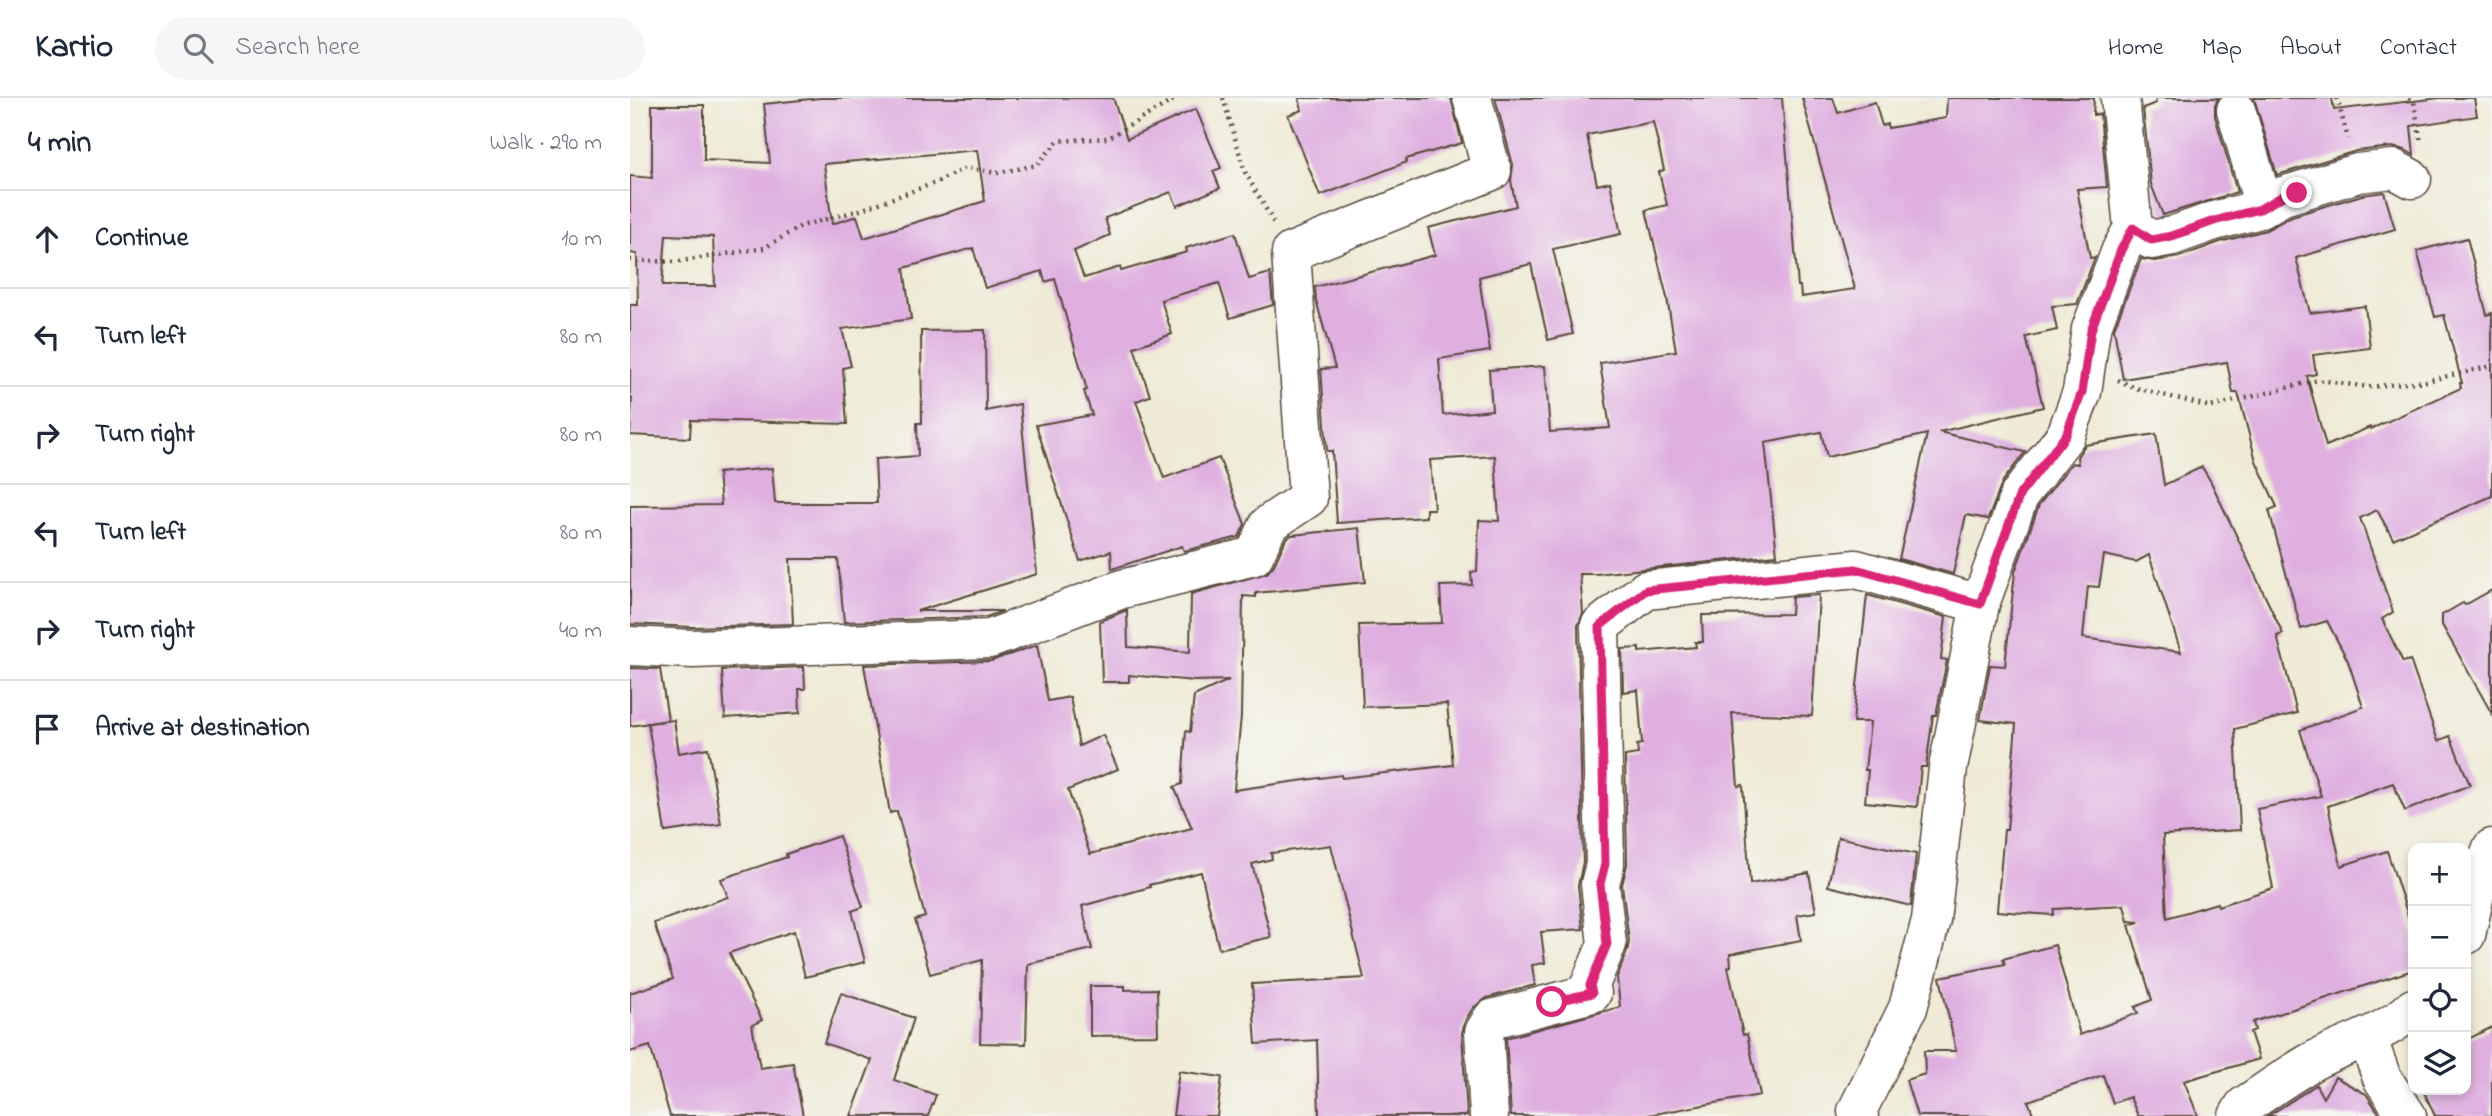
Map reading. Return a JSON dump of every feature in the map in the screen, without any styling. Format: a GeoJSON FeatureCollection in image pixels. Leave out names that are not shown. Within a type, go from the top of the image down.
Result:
{"type":"FeatureCollection","features":[{"type":"Feature","properties":{"kind":"street"},"geometry":{"type":"LineString","coordinates":[[630,646],[693,649],[990,639],[1122,589],[1254,556],[1269,524],[1307,498],[1291,253],[1492,171],[1472,98]]}},
{"type":"Feature","properties":{"kind":"street"},"geometry":{"type":"LineString","coordinates":[[1859,1116],[1857,1111],[1908,1008],[1931,920],[1948,768],[1980,604],[2020,494],[2066,435],[2082,392],[2091,330],[2121,250],[2133,228],[2120,98]]}},
{"type":"Feature","properties":{"kind":"street"},"geometry":{"type":"LineString","coordinates":[[2236,110],[2264,207]]}},
{"type":"Feature","properties":{"kind":"street"},"geometry":{"type":"LineString","coordinates":[[2133,228],[2151,240],[2172,236],[2264,207],[2283,196],[2358,173],[2393,169],[2412,179]]}},
{"type":"Feature","properties":{"kind":"street"},"geometry":{"type":"LineString","coordinates":[[1489,1116],[1484,1031],[1492,1018],[1592,993],[1590,985],[1607,944],[1600,884],[1605,864],[1600,626],[1646,590],[1856,569],[1980,604]]}},
{"type":"Feature","properties":{"kind":"street"},"geometry":{"type":"LineString","coordinates":[[2471,913],[2476,890],[2492,848]]}},
{"type":"Feature","properties":{"kind":"street"},"geometry":{"type":"LineString","coordinates":[[2238,1116],[2244,1106],[2309,1063],[2367,1037],[2408,1014]]}},
{"type":"Feature","properties":{"kind":"street"},"geometry":{"type":"LineString","coordinates":[[2367,1037],[2382,1078],[2407,1116]]}},
{"type":"Feature","properties":{"kind":"path"},"geometry":{"type":"LineString","coordinates":[[630,260],[675,262],[764,248],[801,226],[860,210],[934,183],[965,168],[997,173],[1037,165],[1058,141],[1108,138],[1177,98]]}},
{"type":"Feature","properties":{"kind":"path"},"geometry":{"type":"LineString","coordinates":[[1223,98],[1245,172],[1291,253]]}},
{"type":"Feature","properties":{"kind":"path"},"geometry":{"type":"LineString","coordinates":[[2337,98],[2358,173]]}},
{"type":"Feature","properties":{"kind":"path"},"geometry":{"type":"LineString","coordinates":[[2085,366],[2136,388],[2211,407],[2318,380],[2369,387],[2426,381],[2492,366]]}},
{"type":"Feature","properties":{"kind":"building"},"geometry":{"type":"Polygon","coordinates":[[[820,98],[1113,98],[1127,139],[1196,109],[1221,168],[1213,171],[1220,188],[1177,206],[1171,192],[1105,218],[1110,235],[1074,251],[1084,278],[1120,267],[1121,271],[1187,252],[1186,248],[1235,233],[1249,279],[1270,273],[1273,305],[1230,318],[1219,283],[1161,300],[1172,334],[1134,347],[1150,396],[1136,401],[1164,478],[1219,458],[1245,524],[1239,537],[1184,551],[1182,546],[1112,569],[1111,551],[1080,561],[1036,425],[1092,415],[1055,279],[1045,282],[1042,271],[985,288],[973,248],[904,268],[911,319],[842,329],[851,366],[843,368],[847,424],[691,420],[690,438],[630,435],[630,305],[638,305],[637,254],[630,253],[630,176],[652,178],[652,105],[704,105],[704,160],[770,163],[764,104],[820,98]],[[977,150],[824,164],[832,224],[857,216],[864,238],[985,201],[977,150]],[[666,235],[662,286],[715,286],[713,237],[666,235]]]}},
{"type":"Feature","properties":{"kind":"building"},"geometry":{"type":"Polygon","coordinates":[[[1299,98],[1451,98],[1462,143],[1406,159],[1407,162],[1320,196],[1288,115],[1302,110],[1299,98]]]}},
{"type":"Feature","properties":{"kind":"building"},"geometry":{"type":"Polygon","coordinates":[[[1495,98],[1782,98],[1801,297],[1855,289],[1802,98],[1833,98],[1838,113],[1875,102],[1882,126],[1887,124],[1888,128],[1946,118],[1947,98],[2094,98],[2093,115],[2100,114],[2107,187],[2077,189],[2090,258],[2095,257],[2077,304],[2052,306],[2057,330],[2026,337],[2043,407],[1939,432],[2025,452],[2003,481],[1988,519],[1966,515],[1953,574],[1899,559],[1927,434],[1827,457],[1821,432],[1765,443],[1777,555],[1580,574],[1583,613],[1578,626],[1583,862],[1578,886],[1583,929],[1541,932],[1545,963],[1532,965],[1535,985],[1487,998],[1473,1008],[1462,1033],[1467,1116],[1319,1116],[1317,1040],[1256,1044],[1252,984],[1364,978],[1331,845],[1271,853],[1272,859],[1252,864],[1271,937],[1219,949],[1201,872],[1082,906],[1092,949],[1028,964],[1026,1044],[980,1043],[982,960],[930,974],[915,920],[925,917],[897,811],[890,813],[864,665],[991,661],[1037,645],[1048,701],[1070,697],[1079,746],[1103,735],[1118,769],[1068,790],[1090,854],[1192,828],[1174,787],[1182,784],[1186,731],[1190,732],[1194,696],[1229,680],[1195,681],[1129,675],[1129,682],[1102,682],[1100,621],[1127,610],[1128,647],[1190,652],[1191,594],[1267,573],[1274,565],[1286,539],[1292,535],[1359,528],[1365,582],[1256,593],[1256,597],[1243,596],[1241,716],[1234,790],[1341,775],[1342,778],[1453,765],[1447,704],[1363,707],[1359,625],[1442,623],[1440,586],[1472,585],[1471,572],[1477,571],[1479,520],[1499,521],[1495,456],[1430,460],[1434,509],[1426,509],[1426,517],[1337,523],[1332,451],[1327,451],[1321,369],[1335,368],[1316,300],[1315,287],[1435,255],[1428,228],[1516,206],[1511,181],[1513,165],[1495,98]],[[1653,122],[1587,135],[1597,185],[1610,182],[1621,234],[1553,249],[1573,334],[1548,340],[1531,264],[1479,277],[1490,351],[1439,359],[1443,415],[1492,410],[1489,370],[1545,366],[1550,432],[1610,428],[1600,363],[1676,351],[1667,298],[1646,210],[1667,205],[1659,172],[1664,170],[1653,122]]]}},
{"type":"Feature","properties":{"kind":"building"},"geometry":{"type":"Polygon","coordinates":[[[2155,98],[2218,98],[2215,116],[2237,192],[2163,215],[2151,184],[2143,108],[2156,103],[2155,98]]]}},
{"type":"Feature","properties":{"kind":"building"},"geometry":{"type":"Polygon","coordinates":[[[2254,98],[2332,98],[2334,110],[2440,98],[2474,98],[2477,116],[2411,126],[2414,155],[2392,147],[2356,151],[2277,175],[2254,98]]]}},
{"type":"Feature","properties":{"kind":"building"},"geometry":{"type":"Polygon","coordinates":[[[2384,192],[2395,229],[2296,258],[2310,313],[2365,306],[2370,348],[2313,355],[2316,374],[2307,376],[2326,446],[2370,427],[2371,429],[2461,388],[2462,383],[2444,315],[2435,317],[2417,251],[2467,238],[2487,315],[2492,313],[2492,496],[2393,539],[2377,510],[2360,518],[2393,612],[2382,619],[2403,662],[2410,660],[2438,741],[2450,736],[2470,785],[2405,811],[2393,783],[2328,806],[2341,866],[2387,851],[2408,916],[2408,972],[2253,1022],[2255,1030],[2250,1032],[2259,1059],[2184,1081],[2198,1116],[2138,1116],[2130,1097],[2113,1103],[2103,1075],[2028,1101],[2034,1116],[1917,1116],[1906,1080],[1925,1074],[1924,1051],[1956,1051],[1940,977],[2005,964],[2003,959],[2055,945],[2080,1035],[2138,1013],[2135,1007],[2152,1000],[2129,925],[2139,922],[2128,921],[2124,905],[2054,909],[2053,915],[1997,911],[2016,724],[1980,720],[1990,665],[2005,666],[2015,572],[2039,505],[2072,463],[2078,464],[2077,457],[2085,445],[2156,434],[2164,485],[2202,467],[2283,634],[2277,636],[2297,713],[2235,729],[2240,830],[2163,835],[2167,918],[2217,903],[2218,906],[2273,888],[2257,809],[2321,796],[2300,730],[2363,707],[2348,661],[2327,621],[2301,629],[2269,510],[2277,507],[2256,461],[2238,393],[2233,393],[2227,362],[2123,379],[2114,329],[2141,259],[2155,261],[2179,257],[2220,242],[2266,230],[2292,216],[2362,195],[2384,192]],[[2104,555],[2099,587],[2088,586],[2083,638],[2181,652],[2149,555],[2136,562],[2104,555]]]}},
{"type":"Feature","properties":{"kind":"building"},"geometry":{"type":"Polygon","coordinates":[[[985,330],[986,411],[1020,404],[1037,574],[917,611],[1003,611],[986,617],[844,622],[838,559],[790,559],[793,624],[693,627],[630,624],[630,506],[721,505],[718,473],[772,468],[775,503],[877,503],[875,459],[918,456],[917,423],[922,423],[921,331],[985,330]]]}},
{"type":"Feature","properties":{"kind":"building"},"geometry":{"type":"Polygon","coordinates":[[[2492,590],[2492,714],[2442,625],[2442,615],[2492,590]]]}},
{"type":"Feature","properties":{"kind":"building"},"geometry":{"type":"Polygon","coordinates":[[[1819,595],[1812,716],[1732,713],[1738,786],[1743,785],[1750,884],[1809,873],[1816,912],[1797,915],[1801,940],[1730,954],[1731,966],[1728,967],[1743,1035],[1747,1034],[1760,1095],[1643,1116],[1511,1116],[1506,1038],[1620,1007],[1617,977],[1629,942],[1622,885],[1627,864],[1625,756],[1638,754],[1637,745],[1642,744],[1638,690],[1623,692],[1622,649],[1639,648],[1639,652],[1696,647],[1695,642],[1703,642],[1702,615],[1791,614],[1792,597],[1819,595]]]}},
{"type":"Feature","properties":{"kind":"building"},"geometry":{"type":"Polygon","coordinates":[[[1867,595],[1946,617],[1941,659],[1947,660],[1936,715],[1933,715],[1926,767],[1921,767],[1917,807],[1865,802],[1870,722],[1853,722],[1867,595]]]}},
{"type":"Feature","properties":{"kind":"building"},"geometry":{"type":"Polygon","coordinates":[[[804,667],[805,689],[799,689],[800,713],[725,718],[722,670],[804,667]]]}},
{"type":"Feature","properties":{"kind":"building"},"geometry":{"type":"Polygon","coordinates":[[[630,668],[660,669],[668,720],[630,726],[630,668]]]}},
{"type":"Feature","properties":{"kind":"building"},"geometry":{"type":"Polygon","coordinates":[[[674,720],[679,753],[708,748],[721,824],[665,832],[648,723],[674,720]]]}},
{"type":"Feature","properties":{"kind":"building"},"geometry":{"type":"Polygon","coordinates":[[[839,836],[863,907],[852,911],[865,962],[805,977],[794,931],[729,953],[762,1020],[752,1025],[760,1068],[793,1063],[803,1116],[670,1116],[650,1046],[630,1052],[630,993],[673,979],[654,923],[728,897],[721,879],[839,836]]]}},
{"type":"Feature","properties":{"kind":"building"},"geometry":{"type":"Polygon","coordinates":[[[1838,837],[1916,854],[1911,906],[1828,886],[1838,837]]]}},
{"type":"Feature","properties":{"kind":"building"},"geometry":{"type":"Polygon","coordinates":[[[1090,986],[1125,986],[1125,990],[1157,989],[1158,1035],[1090,1036],[1090,986]]]}},
{"type":"Feature","properties":{"kind":"building"},"geometry":{"type":"Polygon","coordinates":[[[841,993],[914,1018],[894,1080],[936,1095],[928,1116],[851,1116],[872,1060],[824,1043],[841,993]]]}},
{"type":"Feature","properties":{"kind":"building"},"geometry":{"type":"Polygon","coordinates":[[[2492,1027],[2492,1116],[2435,1116],[2425,1095],[2471,1095],[2471,1038],[2492,1027]]]}},
{"type":"Feature","properties":{"kind":"building"},"geometry":{"type":"Polygon","coordinates":[[[1179,1071],[1222,1077],[1217,1116],[1173,1116],[1179,1071]]]}},
{"type":"Feature","properties":{"kind":"building"},"geometry":{"type":"Polygon","coordinates":[[[2335,1077],[2366,1094],[2381,1116],[2268,1116],[2316,1085],[2323,1098],[2335,1077]]]}},
{"type":"Feature","properties":{"kind":"route"},"geometry":{"type":"LineString","coordinates":[[1552,1002],[1592,993],[1590,985],[1607,944],[1600,884],[1605,864],[1600,626],[1646,590],[1856,569],[1980,604],[2020,494],[2066,435],[2082,392],[2091,330],[2121,250],[2133,228],[2151,240],[2172,236],[2260,209],[2283,196],[2297,193]]}}]}
